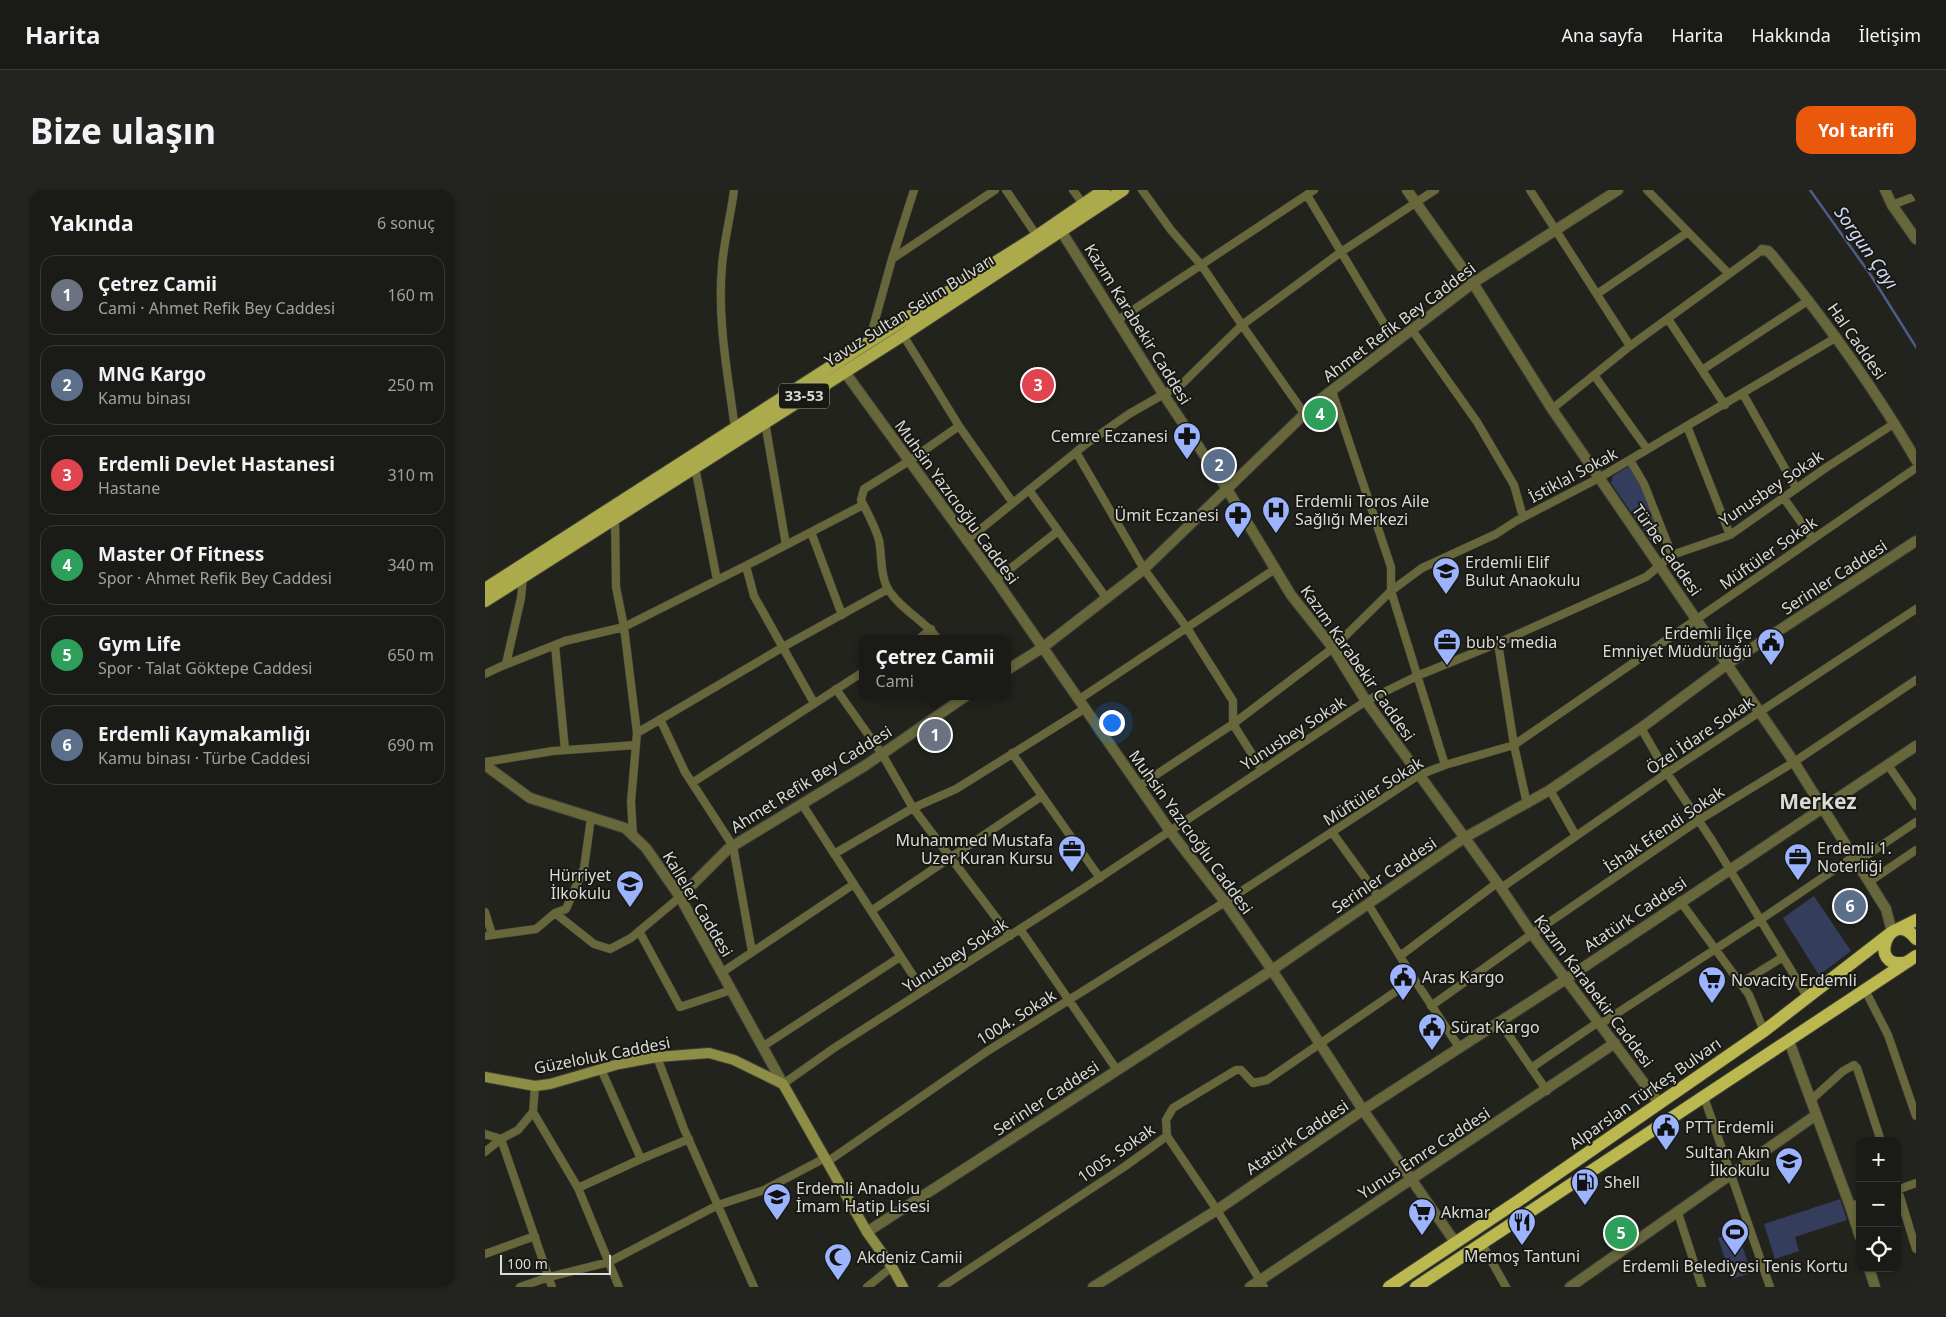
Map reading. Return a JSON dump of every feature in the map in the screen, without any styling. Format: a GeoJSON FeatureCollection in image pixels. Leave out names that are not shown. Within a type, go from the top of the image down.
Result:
{"type":"FeatureCollection","features":[{"type":"Feature","properties":{"kind":"highway","name":"Alparslan Türkeş Bulvarı"},"geometry":{"type":"LineString","coordinates":[[1389,1287],[1764,1031],[1892,932],[1916,920]]}},
{"type":"Feature","properties":{"kind":"highway"},"geometry":{"type":"LineString","coordinates":[[1912,959],[1896,963],[1887,957],[1884,946],[1887,936],[1892,932],[1903,930],[1913,934],[1916,939]]}},
{"type":"Feature","properties":{"kind":"highway","name":"Alparslan Türkeş Bulvarı"},"geometry":{"type":"LineString","coordinates":[[1416,1287],[1912,959]]}},
{"type":"Feature","properties":{"kind":"main road","name":"Yavuz Sultan Selim Bulvarı"},"geometry":{"type":"LineString","coordinates":[[485,590],[869,342],[1037,236],[1059,227],[1083,204],[1105,190]]}},
{"type":"Feature","properties":{"kind":"main road","name":"Yavuz Sultan Selim Bulvarı"},"geometry":{"type":"LineString","coordinates":[[485,601],[765,421],[903,335],[1059,227],[1123,190]]}},
{"type":"Feature","properties":{"kind":"main road","name":"Güzeloluk Caddesi"},"geometry":{"type":"LineString","coordinates":[[485,1077],[535,1086],[550,1084],[601,1069],[657,1057],[709,1052],[734,1060],[783,1084]]}},
{"type":"Feature","properties":{"kind":"main road"},"geometry":{"type":"LineString","coordinates":[[783,1084],[867,1232],[892,1267],[903,1287]]}},
{"type":"Feature","properties":{"kind":"street"},"geometry":{"type":"LineString","coordinates":[[733,190],[731,218],[722,266],[722,302],[723,342],[735,429]]}},
{"type":"Feature","properties":{"kind":"street"},"geometry":{"type":"LineString","coordinates":[[869,342],[892,259],[914,190]]}},
{"type":"Feature","properties":{"kind":"street"},"geometry":{"type":"LineString","coordinates":[[892,259],[995,190]]}},
{"type":"Feature","properties":{"kind":"street"},"geometry":{"type":"LineString","coordinates":[[1006,190],[1037,236]]}},
{"type":"Feature","properties":{"kind":"street"},"geometry":{"type":"LineString","coordinates":[[1073,190],[1083,204]]}},
{"type":"Feature","properties":{"kind":"street"},"geometry":{"type":"LineString","coordinates":[[1142,190],[1171,230],[1203,266],[1304,413]]}},
{"type":"Feature","properties":{"kind":"street","name":"Türbe Caddesi"},"geometry":{"type":"LineString","coordinates":[[1407,190],[1473,283],[1552,409],[1658,565],[1698,619],[1726,665],[1794,762],[1886,909],[1892,932]]}},
{"type":"Feature","properties":{"kind":"street"},"geometry":{"type":"LineString","coordinates":[[967,541],[1075,452],[1129,414],[1164,396],[1183,383],[1242,325],[1341,252],[1435,190]]}},
{"type":"Feature","properties":{"kind":"street"},"geometry":{"type":"LineString","coordinates":[[1530,190],[1630,346]]}},
{"type":"Feature","properties":{"kind":"street","name":"Ahmet Refik Bey Caddesi"},"geometry":{"type":"LineString","coordinates":[[1011,667],[1042,648],[1144,569],[1304,413],[1473,283],[1557,230],[1604,194],[1618,190]]}},
{"type":"Feature","properties":{"kind":"street"},"geometry":{"type":"LineString","coordinates":[[1647,190],[1729,274]]}},
{"type":"Feature","properties":{"kind":"street"},"geometry":{"type":"LineString","coordinates":[[1885,190],[1916,239]]}},
{"type":"Feature","properties":{"kind":"street"},"geometry":{"type":"LineString","coordinates":[[1118,320],[1203,266],[1310,192],[1341,252],[1395,342]]}},
{"type":"Feature","properties":{"kind":"street"},"geometry":{"type":"LineString","coordinates":[[1893,205],[1916,196]]}},
{"type":"Feature","properties":{"kind":"street","name":"Kazım Karabekir Caddesi"},"geometry":{"type":"LineString","coordinates":[[1059,227],[1164,396],[1227,489],[1291,595],[1333,648],[1419,776],[1532,934],[1659,1103]]}},
{"type":"Feature","properties":{"kind":"street"},"geometry":{"type":"LineString","coordinates":[[1597,294],[1688,232]]}},
{"type":"Feature","properties":{"kind":"street"},"geometry":{"type":"LineString","coordinates":[[1552,409],[1630,346],[1762,250]]}},
{"type":"Feature","properties":{"kind":"street","name":"Hal Caddesi"},"geometry":{"type":"LineString","coordinates":[[1762,250],[1768,251],[1772,255],[1837,337],[1895,423],[1916,460]]}},
{"type":"Feature","properties":{"kind":"street"},"geometry":{"type":"LineString","coordinates":[[1702,370],[1809,300]]}},
{"type":"Feature","properties":{"kind":"street"},"geometry":{"type":"LineString","coordinates":[[1668,319],[1725,405]]}},
{"type":"Feature","properties":{"kind":"street"},"geometry":{"type":"LineString","coordinates":[[1412,330],[1477,422],[1514,485],[1523,517]]}},
{"type":"Feature","properties":{"kind":"street"},"geometry":{"type":"LineString","coordinates":[[903,335],[959,426],[1013,503]]}},
{"type":"Feature","properties":{"kind":"street","name":"İstiklal Sokak"},"geometry":{"type":"LineString","coordinates":[[1139,786],[1233,724],[1333,648],[1391,591],[1422,568],[1496,534],[1523,517],[1599,478],[1837,337]]}},
{"type":"Feature","properties":{"kind":"street","name":"Muhsin Yazıcıoğlu Caddesi"},"geometry":{"type":"LineString","coordinates":[[844,371],[996,580],[1170,831],[1225,902],[1410,1180],[1455,1242]]}},
{"type":"Feature","properties":{"kind":"street"},"geometry":{"type":"LineString","coordinates":[[1594,375],[1647,449]]}},
{"type":"Feature","properties":{"kind":"street"},"geometry":{"type":"LineString","coordinates":[[1332,391],[1391,567],[1391,591],[1445,765]]}},
{"type":"Feature","properties":{"kind":"street"},"geometry":{"type":"LineString","coordinates":[[1743,394],[1797,488]]}},
{"type":"Feature","properties":{"kind":"street"},"geometry":{"type":"LineString","coordinates":[[765,421],[786,545]]}},
{"type":"Feature","properties":{"kind":"street","name":"Yunusbey Sokak"},"geometry":{"type":"LineString","coordinates":[[783,1084],[834,1048],[1100,878],[1367,701],[1417,676],[1498,643],[1646,577],[1672,555],[1730,535],[1783,497],[1895,423]]}},
{"type":"Feature","properties":{"kind":"street"},"geometry":{"type":"LineString","coordinates":[[935,635],[931,628],[898,601],[888,589],[881,563],[879,539],[861,500],[864,489],[909,461],[959,426]]}},
{"type":"Feature","properties":{"kind":"street"},"geometry":{"type":"LineString","coordinates":[[1687,426],[1730,535]]}},
{"type":"Feature","properties":{"kind":"street"},"geometry":{"type":"LineString","coordinates":[[1075,452],[1144,569],[1187,628],[1233,701],[1233,724],[1262,770]]}},
{"type":"Feature","properties":{"kind":"street"},"geometry":{"type":"LineString","coordinates":[[1629,460],[1644,484],[1672,555]]}},
{"type":"Feature","properties":{"kind":"street"},"geometry":{"type":"LineString","coordinates":[[695,467],[717,580]]}},
{"type":"Feature","properties":{"kind":"street","name":"Müftüler Sokak"},"geometry":{"type":"LineString","coordinates":[[1225,902],[1419,776],[1445,765],[1514,745],[1916,468]]}},
{"type":"Feature","properties":{"kind":"street"},"geometry":{"type":"LineString","coordinates":[[1029,490],[1107,599]]}},
{"type":"Feature","properties":{"kind":"street"},"geometry":{"type":"LineString","coordinates":[[1783,497],[1813,539]]}},
{"type":"Feature","properties":{"kind":"street"},"geometry":{"type":"LineString","coordinates":[[485,674],[555,645],[589,634],[624,626],[746,566],[863,505]]}},
{"type":"Feature","properties":{"kind":"street"},"geometry":{"type":"LineString","coordinates":[[615,518],[616,587],[624,626],[637,733],[631,802],[633,836]]}},
{"type":"Feature","properties":{"kind":"street"},"geometry":{"type":"LineString","coordinates":[[996,580],[1059,531]]}},
{"type":"Feature","properties":{"kind":"street"},"geometry":{"type":"LineString","coordinates":[[811,532],[842,615]]}},
{"type":"Feature","properties":{"kind":"street","name":"Serinler Caddesi"},"geometry":{"type":"LineString","coordinates":[[867,1232],[1272,970],[1464,838],[1550,790],[1641,728],[1726,665],[1916,541]]}},
{"type":"Feature","properties":{"kind":"street"},"geometry":{"type":"LineString","coordinates":[[746,566],[754,596],[814,703]]}},
{"type":"Feature","properties":{"kind":"street"},"geometry":{"type":"LineString","coordinates":[[834,854],[913,808],[956,789],[1012,753],[1187,628],[1275,569]]}},
{"type":"Feature","properties":{"kind":"street"},"geometry":{"type":"LineString","coordinates":[[506,664],[521,598],[523,577]]}},
{"type":"Feature","properties":{"kind":"street"},"geometry":{"type":"LineString","coordinates":[[637,733],[888,589]]}},
{"type":"Feature","properties":{"kind":"street","name":"Özel İdare Sokak"},"geometry":{"type":"LineString","coordinates":[[1400,956],[1499,886],[1667,773],[1916,609]]}},
{"type":"Feature","properties":{"kind":"street"},"geometry":{"type":"LineString","coordinates":[[923,635],[931,628]]}},
{"type":"Feature","properties":{"kind":"street"},"geometry":{"type":"LineString","coordinates":[[1498,643],[1514,745],[1527,804]]}},
{"type":"Feature","properties":{"kind":"street"},"geometry":{"type":"LineString","coordinates":[[555,645],[565,750]]}},
{"type":"Feature","properties":{"kind":"street"},"geometry":{"type":"LineString","coordinates":[[692,783],[859,675]]}},
{"type":"Feature","properties":{"kind":"street","name":"İshak Efendi Sokak"},"geometry":{"type":"LineString","coordinates":[[1431,1006],[1532,934],[1699,820],[1794,762],[1916,680]]}},
{"type":"Feature","properties":{"kind":"street"},"geometry":{"type":"LineString","coordinates":[[836,689],[882,754],[913,808],[1010,936]]}},
{"type":"Feature","properties":{"kind":"street","name":"Ahmet Refik Bey Caddesi"},"geometry":{"type":"LineString","coordinates":[[680,897],[733,846],[882,754],[960,700]]}},
{"type":"Feature","properties":{"kind":"street"},"geometry":{"type":"LineString","coordinates":[[660,719],[685,772],[733,846],[752,952]]}},
{"type":"Feature","properties":{"kind":"street"},"geometry":{"type":"LineString","coordinates":[[1641,728],[1667,773],[1730,869],[1808,998]]}},
{"type":"Feature","properties":{"kind":"street"},"geometry":{"type":"LineString","coordinates":[[485,763],[565,750],[635,745]]}},
{"type":"Feature","properties":{"kind":"street","name":"Atatürk Caddesi"},"geometry":{"type":"LineString","coordinates":[[1093,1287],[1217,1210],[1363,1110],[1916,746]]}},
{"type":"Feature","properties":{"kind":"street"},"geometry":{"type":"LineString","coordinates":[[1012,753],[1100,878]]}},
{"type":"Feature","properties":{"kind":"street","name":"Kalleler Caddesi"},"geometry":{"type":"LineString","coordinates":[[485,763],[530,798],[625,828],[646,848],[680,897],[783,1084]]}},
{"type":"Feature","properties":{"kind":"street"},"geometry":{"type":"LineString","coordinates":[[1888,765],[1916,806]]}},
{"type":"Feature","properties":{"kind":"street"},"geometry":{"type":"LineString","coordinates":[[1550,790],[1576,836]]}},
{"type":"Feature","properties":{"kind":"street"},"geometry":{"type":"LineString","coordinates":[[871,911],[1042,796]]}},
{"type":"Feature","properties":{"kind":"street"},"geometry":{"type":"LineString","coordinates":[[802,804],[923,991]]}},
{"type":"Feature","properties":{"kind":"street"},"geometry":{"type":"LineString","coordinates":[[485,912],[488,935],[536,929],[566,908],[584,868],[591,818]]}},
{"type":"Feature","properties":{"kind":"street"},"geometry":{"type":"LineString","coordinates":[[1531,1068],[1715,948],[1916,822]]}},
{"type":"Feature","properties":{"kind":"street"},"geometry":{"type":"LineString","coordinates":[[1332,832],[1379,897]]}},
{"type":"Feature","properties":{"kind":"street"},"geometry":{"type":"LineString","coordinates":[[1869,882],[1916,850]]}},
{"type":"Feature","properties":{"kind":"street"},"geometry":{"type":"LineString","coordinates":[[721,973],[854,884]]}},
{"type":"Feature","properties":{"kind":"street"},"geometry":{"type":"LineString","coordinates":[[555,914],[594,944],[610,949],[631,938],[680,897]]}},
{"type":"Feature","properties":{"kind":"street"},"geometry":{"type":"LineString","coordinates":[[1680,901],[1749,995],[1764,1031]]}},
{"type":"Feature","properties":{"kind":"street","name":"1004. Sokak"},"geometry":{"type":"LineString","coordinates":[[520,1287],[549,1277],[609,1262],[718,1205],[764,1190],[826,1160],[986,1052],[1225,902]]}},
{"type":"Feature","properties":{"kind":"street"},"geometry":{"type":"LineString","coordinates":[[1368,904],[1431,1006],[1459,1047]]}},
{"type":"Feature","properties":{"kind":"street"},"geometry":{"type":"LineString","coordinates":[[1020,930],[1117,1070]]}},
{"type":"Feature","properties":{"kind":"street"},"geometry":{"type":"LineString","coordinates":[[639,932],[680,1007],[731,990]]}},
{"type":"Feature","properties":{"kind":"street"},"geometry":{"type":"LineString","coordinates":[[762,1047],[900,957]]}},
{"type":"Feature","properties":{"kind":"street"},"geometry":{"type":"LineString","coordinates":[[1741,983],[1783,957]]}},
{"type":"Feature","properties":{"kind":"street","name":"1005. Sokak"},"geometry":{"type":"LineString","coordinates":[[942,1287],[1124,1167],[1167,1136],[1166,1120],[1173,1108],[1236,1070],[1241,1070],[1253,1084],[1267,1080],[1318,1043],[1414,979]]}},
{"type":"Feature","properties":{"kind":"street"},"geometry":{"type":"LineString","coordinates":[[1865,990],[1888,1035],[1916,1116]]}},
{"type":"Feature","properties":{"kind":"street"},"geometry":{"type":"LineString","coordinates":[[1499,1021],[1547,1091]]}},
{"type":"Feature","properties":{"kind":"street"},"geometry":{"type":"LineString","coordinates":[[1789,1041],[1816,1114],[1855,1204],[1858,1227]]}},
{"type":"Feature","properties":{"kind":"street","name":"Yunus Emre Caddesi"},"geometry":{"type":"LineString","coordinates":[[1250,1287],[1262,1284],[1410,1180],[1547,1091],[1615,1043]]}},
{"type":"Feature","properties":{"kind":"street"},"geometry":{"type":"LineString","coordinates":[[657,1057],[689,1139],[754,1287]]}},
{"type":"Feature","properties":{"kind":"street"},"geometry":{"type":"LineString","coordinates":[[1811,1100],[1843,1071],[1854,1065],[1857,1068],[1880,1137]]}},
{"type":"Feature","properties":{"kind":"street"},"geometry":{"type":"LineString","coordinates":[[601,1069],[641,1159]]}},
{"type":"Feature","properties":{"kind":"street"},"geometry":{"type":"LineString","coordinates":[[485,1152],[501,1139],[519,1130],[533,1112],[535,1086]]}},
{"type":"Feature","properties":{"kind":"street"},"geometry":{"type":"LineString","coordinates":[[1704,1097],[1770,1287]]}},
{"type":"Feature","properties":{"kind":"street"},"geometry":{"type":"LineString","coordinates":[[533,1112],[578,1188],[619,1287]]}},
{"type":"Feature","properties":{"kind":"street"},"geometry":{"type":"LineString","coordinates":[[1570,1287],[1678,1213],[1816,1114]]}},
{"type":"Feature","properties":{"kind":"street"},"geometry":{"type":"LineString","coordinates":[[485,1134],[501,1139]]}},
{"type":"Feature","properties":{"kind":"street"},"geometry":{"type":"LineString","coordinates":[[1167,1136],[1217,1210],[1262,1284]]}},
{"type":"Feature","properties":{"kind":"street"},"geometry":{"type":"LineString","coordinates":[[501,1139],[552,1287]]}},
{"type":"Feature","properties":{"kind":"street"},"geometry":{"type":"LineString","coordinates":[[578,1188],[689,1139]]}},
{"type":"Feature","properties":{"kind":"street"},"geometry":{"type":"LineString","coordinates":[[1901,1188],[1916,1183]]}},
{"type":"Feature","properties":{"kind":"street"},"geometry":{"type":"LineString","coordinates":[[1901,1202],[1916,1249]]}},
{"type":"Feature","properties":{"kind":"street"},"geometry":{"type":"LineString","coordinates":[[1678,1213],[1702,1287]]}},
{"type":"Feature","properties":{"kind":"street"},"geometry":{"type":"LineString","coordinates":[[485,1254],[535,1236]]}},
{"type":"Feature","properties":{"kind":"street"},"geometry":{"type":"LineString","coordinates":[[1483,1244],[1506,1287]]}},
{"type":"Feature","properties":{"kind":"street"},"geometry":{"type":"LineString","coordinates":[[867,1287],[892,1267]]}},
{"type":"Feature","properties":{"kind":"street"},"geometry":{"type":"LineString","coordinates":[[1870,1272],[1875,1287]]}},
{"type":"Feature","properties":{"kind":"shaded area"},"geometry":{"type":"Polygon","coordinates":[[[1629,466],[1643,489],[1663,539],[1654,545],[1611,483],[1613,476],[1629,466]]]}},
{"type":"Feature","properties":{"kind":"shaded area"},"geometry":{"type":"Polygon","coordinates":[[[1814,896],[1851,951],[1819,975],[1783,918],[1814,896]]]}},
{"type":"Feature","properties":{"kind":"shaded area"},"geometry":{"type":"Polygon","coordinates":[[[1840,1199],[1847,1220],[1795,1237],[1799,1251],[1775,1259],[1764,1224],[1840,1199]]]}},
{"type":"Feature","properties":{"kind":"shaded area","name":"Erdemli Belediyesi Tenis Kortu"},"geometry":{"type":"Polygon","coordinates":[[[1738,1232],[1751,1273],[1732,1279],[1718,1238],[1738,1232]]]}},
{"type":"Feature","properties":{"kind":"waterway","name":"Sorgun Çayı"},"geometry":{"type":"LineString","coordinates":[[1810,190],[1870,274],[1916,347]]}},
{"type":"Feature","properties":{"kind":"place","name":"Erdemli Devlet Hastanesi"},"geometry":{"type":"Point","coordinates":[1038,385]}},
{"type":"Feature","properties":{"kind":"place","name":"Master Of Fitness"},"geometry":{"type":"Point","coordinates":[1320,414]}},
{"type":"Feature","properties":{"kind":"place","name":"Cemre Eczanesi"},"geometry":{"type":"Point","coordinates":[1187,460]}},
{"type":"Feature","properties":{"kind":"place","name":"MNG Kargo"},"geometry":{"type":"Point","coordinates":[1219,465]}},
{"type":"Feature","properties":{"kind":"place","name":"Erdemli Toros Aile Sağlığı Merkezi"},"geometry":{"type":"Point","coordinates":[1276,534]}},
{"type":"Feature","properties":{"kind":"place","name":"Ümit Eczanesi"},"geometry":{"type":"Point","coordinates":[1238,539]}},
{"type":"Feature","properties":{"kind":"place","name":"Erdemli Elif Bulut Anaokulu"},"geometry":{"type":"Point","coordinates":[1446,595]}},
{"type":"Feature","properties":{"kind":"place","name":"bub's media"},"geometry":{"type":"Point","coordinates":[1447,666]}},
{"type":"Feature","properties":{"kind":"place","name":"Erdemli İlçe Emniyet Müdürlüğü"},"geometry":{"type":"Point","coordinates":[1771,666]}},
{"type":"Feature","properties":{"kind":"place","name":"Çetrez Camii"},"geometry":{"type":"Point","coordinates":[935,735]}},
{"type":"Feature","properties":{"kind":"place","name":"Muhammed Mustafa Uzer Kuran Kursu"},"geometry":{"type":"Point","coordinates":[1072,873]}},
{"type":"Feature","properties":{"kind":"place","name":"Erdemli 1. Noterliği"},"geometry":{"type":"Point","coordinates":[1798,881]}},
{"type":"Feature","properties":{"kind":"place","name":"Erdemli Kaymakamlığı"},"geometry":{"type":"Point","coordinates":[1850,906]}},
{"type":"Feature","properties":{"kind":"place","name":"Hürriyet İlkokulu"},"geometry":{"type":"Point","coordinates":[630,908]}},
{"type":"Feature","properties":{"kind":"place","name":"Aras Kargo"},"geometry":{"type":"Point","coordinates":[1403,1001]}},
{"type":"Feature","properties":{"kind":"place","name":"Novacity Erdemli"},"geometry":{"type":"Point","coordinates":[1712,1004]}},
{"type":"Feature","properties":{"kind":"place","name":"Sürat Kargo"},"geometry":{"type":"Point","coordinates":[1432,1051]}},
{"type":"Feature","properties":{"kind":"place","name":"PTT Erdemli"},"geometry":{"type":"Point","coordinates":[1666,1151]}},
{"type":"Feature","properties":{"kind":"place","name":"Sultan Akın İlkokulu"},"geometry":{"type":"Point","coordinates":[1789,1185]}},
{"type":"Feature","properties":{"kind":"place","name":"Shell"},"geometry":{"type":"Point","coordinates":[1585,1206]}},
{"type":"Feature","properties":{"kind":"place","name":"Erdemli Anadolu İmam Hatip Lisesi"},"geometry":{"type":"Point","coordinates":[777,1221]}},
{"type":"Feature","properties":{"kind":"place","name":"Gym Life"},"geometry":{"type":"Point","coordinates":[1621,1233]}},
{"type":"Feature","properties":{"kind":"place","name":"Akmar"},"geometry":{"type":"Point","coordinates":[1422,1236]}},
{"type":"Feature","properties":{"kind":"place","name":"Memoş Tantuni"},"geometry":{"type":"Point","coordinates":[1522,1246]}},
{"type":"Feature","properties":{"kind":"place","name":"Erdemli Belediyesi Tenis Kortu"},"geometry":{"type":"Point","coordinates":[1735,1256]}},
{"type":"Feature","properties":{"kind":"place","name":"Akdeniz Camii"},"geometry":{"type":"Point","coordinates":[838,1281]}},
{"type":"Feature","properties":{"kind":"district","name":"Merkez"},"geometry":{"type":"Point","coordinates":[1818,802]}}]}
